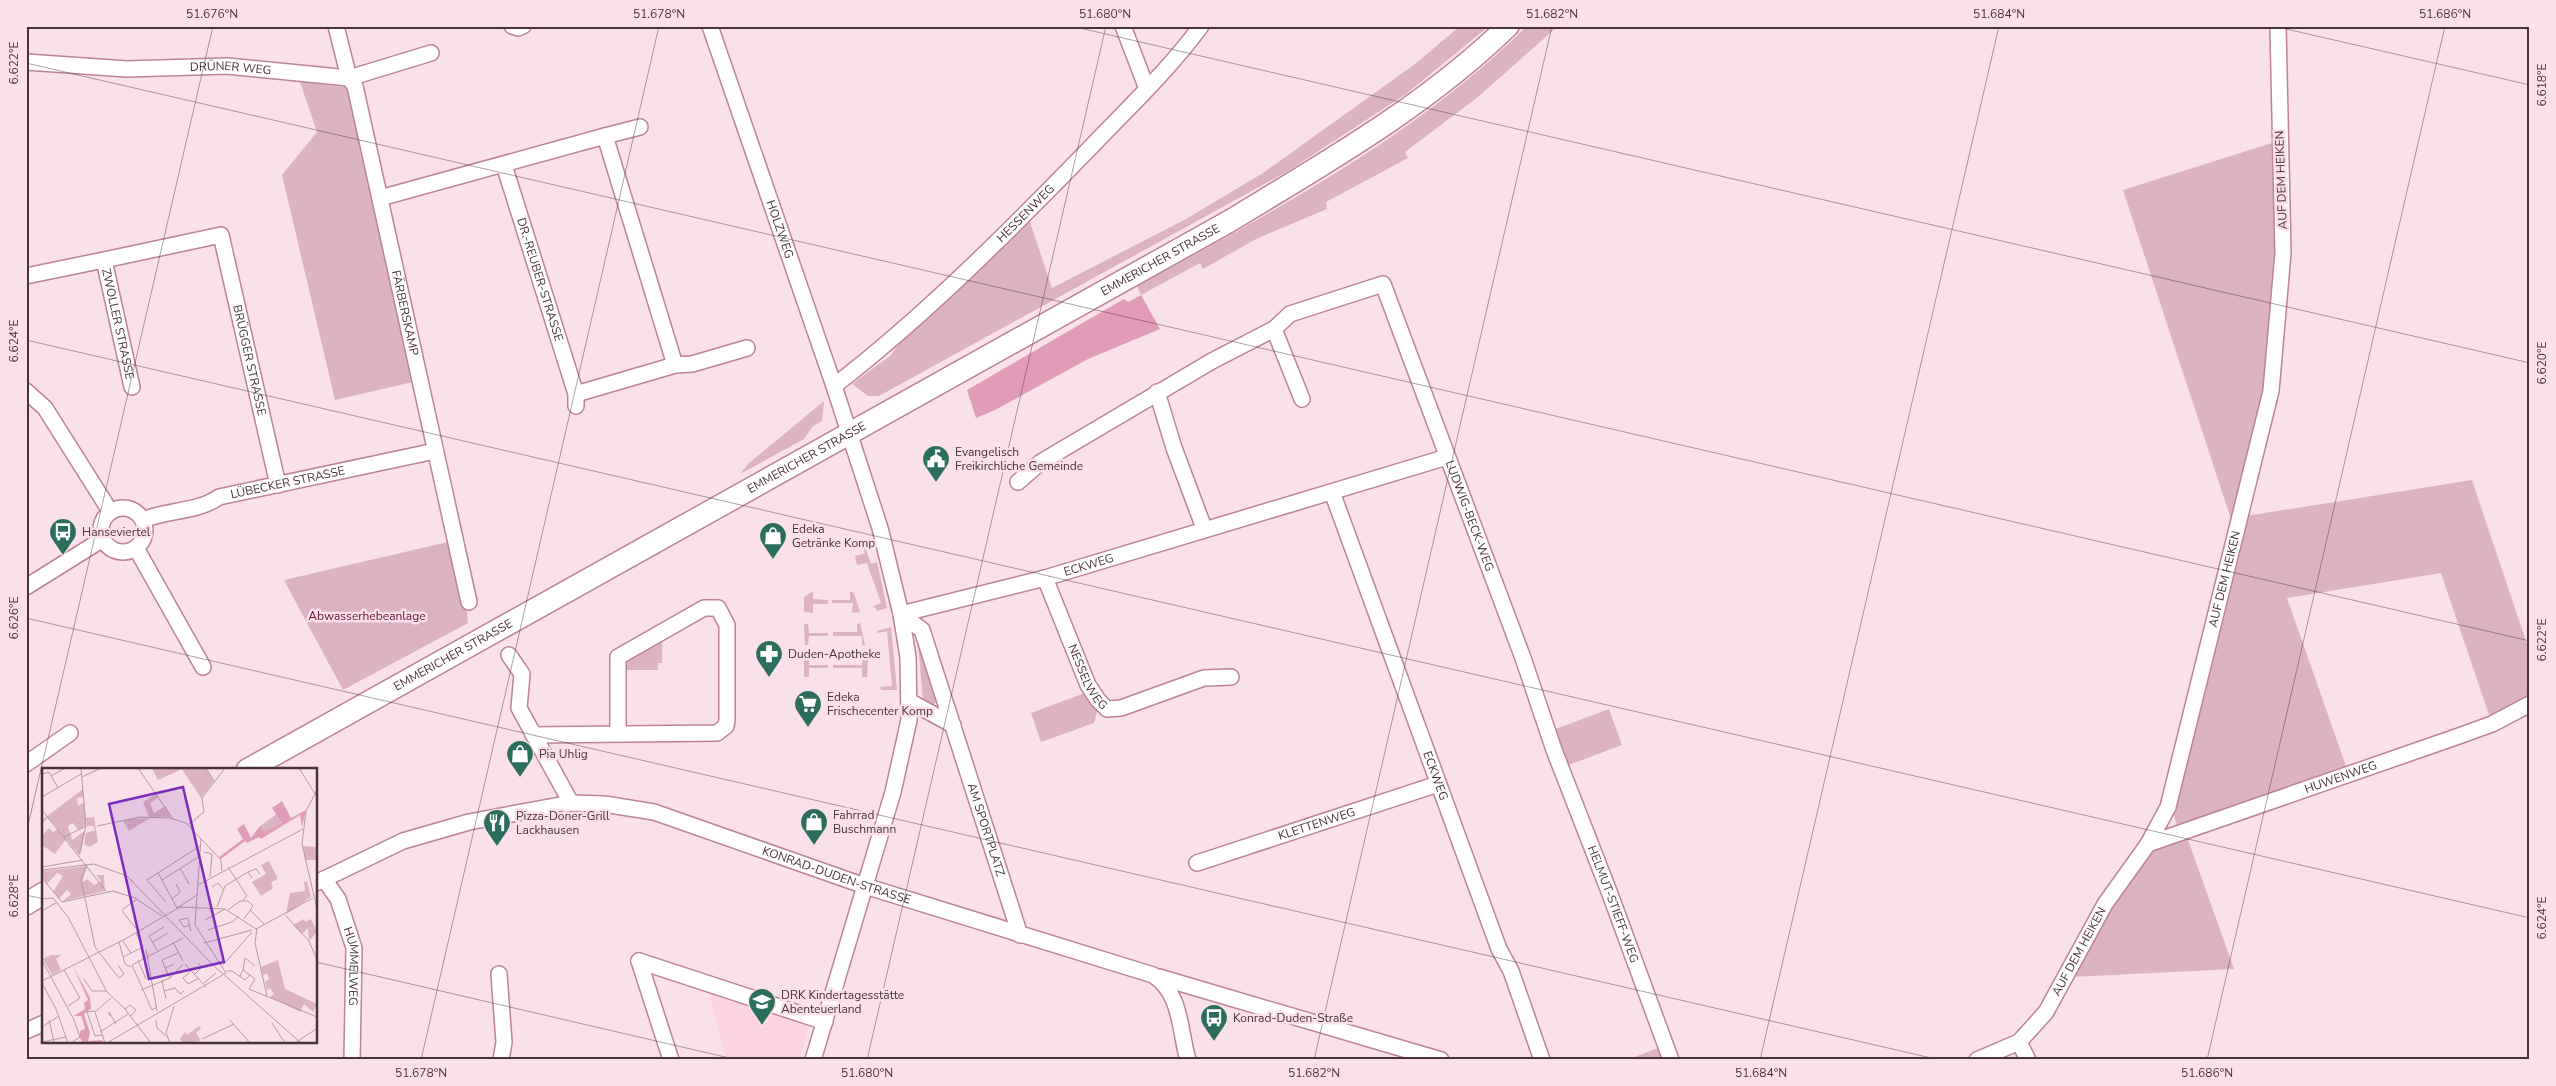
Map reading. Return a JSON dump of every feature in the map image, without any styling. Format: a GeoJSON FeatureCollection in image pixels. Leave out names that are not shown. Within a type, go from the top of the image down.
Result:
{"type":"FeatureCollection","features":[{"type":"Feature","properties":{"kind":"main road","name":"EMMERICHER STRASSE"},"geometry":{"type":"LineString","coordinates":[[251,768],[1228,222],[1365,138],[1456,72],[1508,26]]}},
{"type":"Feature","properties":{"kind":"main road"},"geometry":{"type":"LineString","coordinates":[[26,904],[42,894]]}},
{"type":"Feature","properties":{"kind":"street","name":"FÄRBERSKAMP"},"geometry":{"type":"LineString","coordinates":[[336,26],[349,78],[355,86],[469,602]]}},
{"type":"Feature","properties":{"kind":"street","name":"HOLZWEG"},"geometry":{"type":"LineString","coordinates":[[710,26],[834,386],[887,552],[902,614],[908,657],[909,720],[893,792],[813,1060]]}},
{"type":"Feature","properties":{"kind":"street"},"geometry":{"type":"LineString","coordinates":[[1123,26],[1147,89]]}},
{"type":"Feature","properties":{"kind":"street","name":"HESSENWEG"},"geometry":{"type":"LineString","coordinates":[[834,386],[885,347],[935,300],[1178,58],[1201,26]]}},
{"type":"Feature","properties":{"kind":"street","name":"AUF DEM HEIKEN"},"geometry":{"type":"LineString","coordinates":[[1977,1060],[2019,1042],[2046,1012],[2106,904],[2148,844],[2168,807],[2271,391],[2283,253],[2278,26]]}},
{"type":"Feature","properties":{"kind":"street","name":"DRÜNER WEG"},"geometry":{"type":"LineString","coordinates":[[26,62],[127,69],[227,66],[349,78],[431,53]]}},
{"type":"Feature","properties":{"kind":"street"},"geometry":{"type":"LineString","coordinates":[[380,198],[640,126]]}},
{"type":"Feature","properties":{"kind":"street"},"geometry":{"type":"LineString","coordinates":[[606,136],[676,365]]}},
{"type":"Feature","properties":{"kind":"street","name":"DR.-REUBER-STRASSE"},"geometry":{"type":"LineString","coordinates":[[504,165],[576,400],[676,365],[692,364],[747,348]]}},
{"type":"Feature","properties":{"kind":"street","name":"ZWOLLER STRASSE"},"geometry":{"type":"LineString","coordinates":[[26,276],[221,235]]}},
{"type":"Feature","properties":{"kind":"street","name":"BRÜGGER STRASSE"},"geometry":{"type":"LineString","coordinates":[[221,235],[278,485]]}},
{"type":"Feature","properties":{"kind":"street","name":"ZWOLLER STRASSE"},"geometry":{"type":"LineString","coordinates":[[104,260],[132,387]]}},
{"type":"Feature","properties":{"kind":"street","name":"LUDWIG-BECK-WEG"},"geometry":{"type":"LineString","coordinates":[[1274,329],[1290,314],[1383,284],[1432,409],[1447,458],[1523,658],[1554,750]]}},
{"type":"Feature","properties":{"kind":"street"},"geometry":{"type":"LineString","coordinates":[[1018,482],[1041,462],[1157,392],[1274,329],[1302,399]]}},
{"type":"Feature","properties":{"kind":"street"},"geometry":{"type":"LineString","coordinates":[[26,390],[45,408],[110,511]]}},
{"type":"Feature","properties":{"kind":"street"},"geometry":{"type":"LineString","coordinates":[[1157,392],[1174,448],[1204,528]]}},
{"type":"Feature","properties":{"kind":"street","name":"LÜBECKER STRASSE"},"geometry":{"type":"LineString","coordinates":[[143,520],[159,513],[209,504],[218,497],[435,451]]}},
{"type":"Feature","properties":{"kind":"street","name":"ECKWEG"},"geometry":{"type":"LineString","coordinates":[[902,614],[1045,578],[1204,528],[1447,458]]}},
{"type":"Feature","properties":{"kind":"street","name":"ECKWEG"},"geometry":{"type":"LineString","coordinates":[[1332,492],[1499,949],[1511,971],[1542,1060]]}},
{"type":"Feature","properties":{"kind":"street"},"geometry":{"type":"LineString","coordinates":[[122,507],[134,511],[143,520],[145,530],[142,540],[136,548],[127,551],[117,551],[109,547],[103,539],[102,524],[110,511],[122,507]]}},
{"type":"Feature","properties":{"kind":"street"},"geometry":{"type":"LineString","coordinates":[[26,587],[103,539]]}},
{"type":"Feature","properties":{"kind":"street"},"geometry":{"type":"LineString","coordinates":[[136,548],[203,668]]}},
{"type":"Feature","properties":{"kind":"street","name":"NESSELWEG"},"geometry":{"type":"LineString","coordinates":[[1045,578],[1088,685],[1107,709],[1121,708],[1204,678],[1230,677]]}},
{"type":"Feature","properties":{"kind":"street"},"geometry":{"type":"LineString","coordinates":[[534,735],[717,733],[726,726],[727,625],[718,608],[704,608],[618,657],[618,733]]}},
{"type":"Feature","properties":{"kind":"street","name":"AM SPORTPLATZ"},"geometry":{"type":"LineString","coordinates":[[902,614],[922,630],[1020,935]]}},
{"type":"Feature","properties":{"kind":"street"},"geometry":{"type":"LineString","coordinates":[[509,655],[522,674],[519,708],[571,803]]}},
{"type":"Feature","properties":{"kind":"street"},"geometry":{"type":"LineString","coordinates":[[909,701],[953,725]]}},
{"type":"Feature","properties":{"kind":"street","name":"HUWENWEG"},"geometry":{"type":"LineString","coordinates":[[2148,844],[2483,727],[2530,704]]}},
{"type":"Feature","properties":{"kind":"street"},"geometry":{"type":"LineString","coordinates":[[26,764],[70,733]]}},
{"type":"Feature","properties":{"kind":"street","name":"HELMUT-STIEFF-WEG"},"geometry":{"type":"LineString","coordinates":[[1554,750],[1610,894],[1671,1060]]}},
{"type":"Feature","properties":{"kind":"street","name":"KLETTENWEG"},"geometry":{"type":"LineString","coordinates":[[1196,863],[1438,784]]}},
{"type":"Feature","properties":{"kind":"street","name":"KONRAD-DUDEN-STRASSE"},"geometry":{"type":"LineString","coordinates":[[320,881],[403,841],[469,822],[571,803],[613,805],[654,812],[865,886],[1153,975],[1167,986],[1175,1000],[1188,1060]]}},
{"type":"Feature","properties":{"kind":"street","name":"HUMMELWEG"},"geometry":{"type":"LineString","coordinates":[[320,881],[338,899],[354,948],[352,1060]]}},
{"type":"Feature","properties":{"kind":"street"},"geometry":{"type":"LineString","coordinates":[[671,1060],[639,961],[825,1022]]}},
{"type":"Feature","properties":{"kind":"street"},"geometry":{"type":"LineString","coordinates":[[499,974],[502,993],[504,1042],[501,1060]]}},
{"type":"Feature","properties":{"kind":"street"},"geometry":{"type":"LineString","coordinates":[[1153,975],[1441,1060]]}},
{"type":"Feature","properties":{"kind":"street"},"geometry":{"type":"LineString","coordinates":[[26,1031],[42,1024]]}},
{"type":"Feature","properties":{"kind":"street"},"geometry":{"type":"LineString","coordinates":[[2019,1042],[2028,1060]]}},
{"type":"Feature","properties":{"kind":"shaded area"},"geometry":{"type":"Polygon","coordinates":[[[1141,295],[1160,329],[1088,359],[995,410],[976,418],[967,390],[1124,299],[1128,302],[1141,295]]]}},
{"type":"Feature","properties":{"kind":"shaded area","name":"DRK Kindertagesstätte Abenteuerland"},"geometry":{"type":"Polygon","coordinates":[[[708,991],[804,1022],[808,1029],[799,1060],[727,1060],[708,991]]]}},
{"type":"Feature","properties":{"kind":"green space"},"geometry":{"type":"Polygon","coordinates":[[[1460,26],[1489,26],[1406,94],[1288,171],[879,396],[868,396],[852,384],[890,356],[903,338],[1028,216],[1052,288],[1186,219],[1263,173],[1415,64],[1460,26]]]}},
{"type":"Feature","properties":{"kind":"green space"},"geometry":{"type":"Polygon","coordinates":[[[1527,26],[1558,26],[1478,97],[1405,152],[1408,158],[1326,202],[1327,209],[1256,239],[1203,269],[1200,263],[1141,295],[1137,286],[1291,200],[1391,137],[1484,66],[1527,26]]]}},
{"type":"Feature","properties":{"kind":"green space"},"geometry":{"type":"Polygon","coordinates":[[[300,82],[352,88],[417,381],[335,400],[282,175],[317,132],[300,82]]]}},
{"type":"Feature","properties":{"kind":"green space"},"geometry":{"type":"Polygon","coordinates":[[[2275,142],[2278,253],[2266,389],[2232,522],[2123,190],[2275,142]]]}},
{"type":"Feature","properties":{"kind":"green space"},"geometry":{"type":"Polygon","coordinates":[[[824,401],[822,421],[813,426],[804,439],[740,474],[748,464],[824,401]]]}},
{"type":"Feature","properties":{"kind":"green space"},"geometry":{"type":"Polygon","coordinates":[[[2472,480],[2530,653],[2530,696],[2490,718],[2441,573],[2287,598],[2347,769],[2178,828],[2172,810],[2246,516],[2472,480]]]}},
{"type":"Feature","properties":{"kind":"green space"},"geometry":{"type":"Polygon","coordinates":[[[869,540],[871,545],[865,547],[871,564],[877,562],[887,608],[878,611],[873,606],[881,603],[867,563],[857,565],[855,556],[865,553],[862,542],[869,540]]]}},
{"type":"Feature","properties":{"kind":"green space","name":"Abwasserhebeanlage"},"geometry":{"type":"Polygon","coordinates":[[[452,541],[466,602],[468,623],[343,690],[284,580],[452,541]]]}},
{"type":"Feature","properties":{"kind":"green space"},"geometry":{"type":"Polygon","coordinates":[[[813,591],[813,599],[828,600],[828,604],[813,604],[813,613],[804,612],[804,597],[813,591]]]}},
{"type":"Feature","properties":{"kind":"green space"},"geometry":{"type":"Polygon","coordinates":[[[850,591],[854,593],[860,612],[852,613],[853,603],[832,603],[832,600],[850,600],[850,591]]]}},
{"type":"Feature","properties":{"kind":"green space"},"geometry":{"type":"Polygon","coordinates":[[[860,623],[865,645],[862,645],[862,636],[833,636],[833,632],[857,632],[857,624],[860,623]]]}},
{"type":"Feature","properties":{"kind":"green space"},"geometry":{"type":"Polygon","coordinates":[[[804,624],[808,624],[809,633],[828,633],[828,636],[809,636],[808,645],[805,645],[804,624]]]}},
{"type":"Feature","properties":{"kind":"green space"},"geometry":{"type":"Polygon","coordinates":[[[891,627],[897,690],[881,690],[880,687],[892,686],[887,631],[878,633],[877,631],[891,627]]]}},
{"type":"Feature","properties":{"kind":"green space"},"geometry":{"type":"Polygon","coordinates":[[[917,633],[941,697],[932,706],[923,699],[917,633]]]}},
{"type":"Feature","properties":{"kind":"green space"},"geometry":{"type":"Polygon","coordinates":[[[662,639],[662,663],[658,663],[658,670],[624,670],[627,659],[662,639]]]}},
{"type":"Feature","properties":{"kind":"green space"},"geometry":{"type":"Polygon","coordinates":[[[804,656],[809,656],[809,665],[828,665],[828,668],[809,668],[809,677],[804,677],[804,656]]]}},
{"type":"Feature","properties":{"kind":"green space"},"geometry":{"type":"Polygon","coordinates":[[[862,656],[868,660],[867,677],[862,677],[862,668],[833,668],[833,665],[862,665],[862,656]]]}},
{"type":"Feature","properties":{"kind":"green space"},"geometry":{"type":"Polygon","coordinates":[[[1085,693],[1098,708],[1094,723],[1041,742],[1031,713],[1085,693]]]}},
{"type":"Feature","properties":{"kind":"green space"},"geometry":{"type":"Polygon","coordinates":[[[1609,709],[1622,745],[1566,766],[1553,730],[1609,709]]]}},
{"type":"Feature","properties":{"kind":"green space"},"geometry":{"type":"Polygon","coordinates":[[[2187,837],[2234,969],[2071,977],[2147,851],[2187,837]]]}},
{"type":"Feature","properties":{"kind":"green space"},"geometry":{"type":"Polygon","coordinates":[[[1658,1048],[1663,1060],[1627,1060],[1658,1048]]]}},
{"type":"Feature","properties":{"kind":"place","name":"Evangelisch Freikirchliche Gemeinde"},"geometry":{"type":"Point","coordinates":[936,483]}},
{"type":"Feature","properties":{"kind":"place","name":"Hanseviertel"},"geometry":{"type":"Point","coordinates":[63,556]}},
{"type":"Feature","properties":{"kind":"place","name":"Edeka Getränke Komp"},"geometry":{"type":"Point","coordinates":[773,560]}},
{"type":"Feature","properties":{"kind":"place","name":"Duden-Apotheke"},"geometry":{"type":"Point","coordinates":[769,678]}},
{"type":"Feature","properties":{"kind":"place","name":"Edeka Frischecenter Komp"},"geometry":{"type":"Point","coordinates":[808,728]}},
{"type":"Feature","properties":{"kind":"place","name":"Pia Uhlig"},"geometry":{"type":"Point","coordinates":[520,778]}},
{"type":"Feature","properties":{"kind":"place","name":"Fahrrad Buschmann"},"geometry":{"type":"Point","coordinates":[814,846]}},
{"type":"Feature","properties":{"kind":"place","name":"Pizza-Döner-Grill Lackhausen"},"geometry":{"type":"Point","coordinates":[497,847]}},
{"type":"Feature","properties":{"kind":"place","name":"DRK Kindertagesstätte Abenteuerland"},"geometry":{"type":"Point","coordinates":[762,1026]}},
{"type":"Feature","properties":{"kind":"place","name":"Konrad-Duden-Straße"},"geometry":{"type":"Point","coordinates":[1214,1042]}}]}
